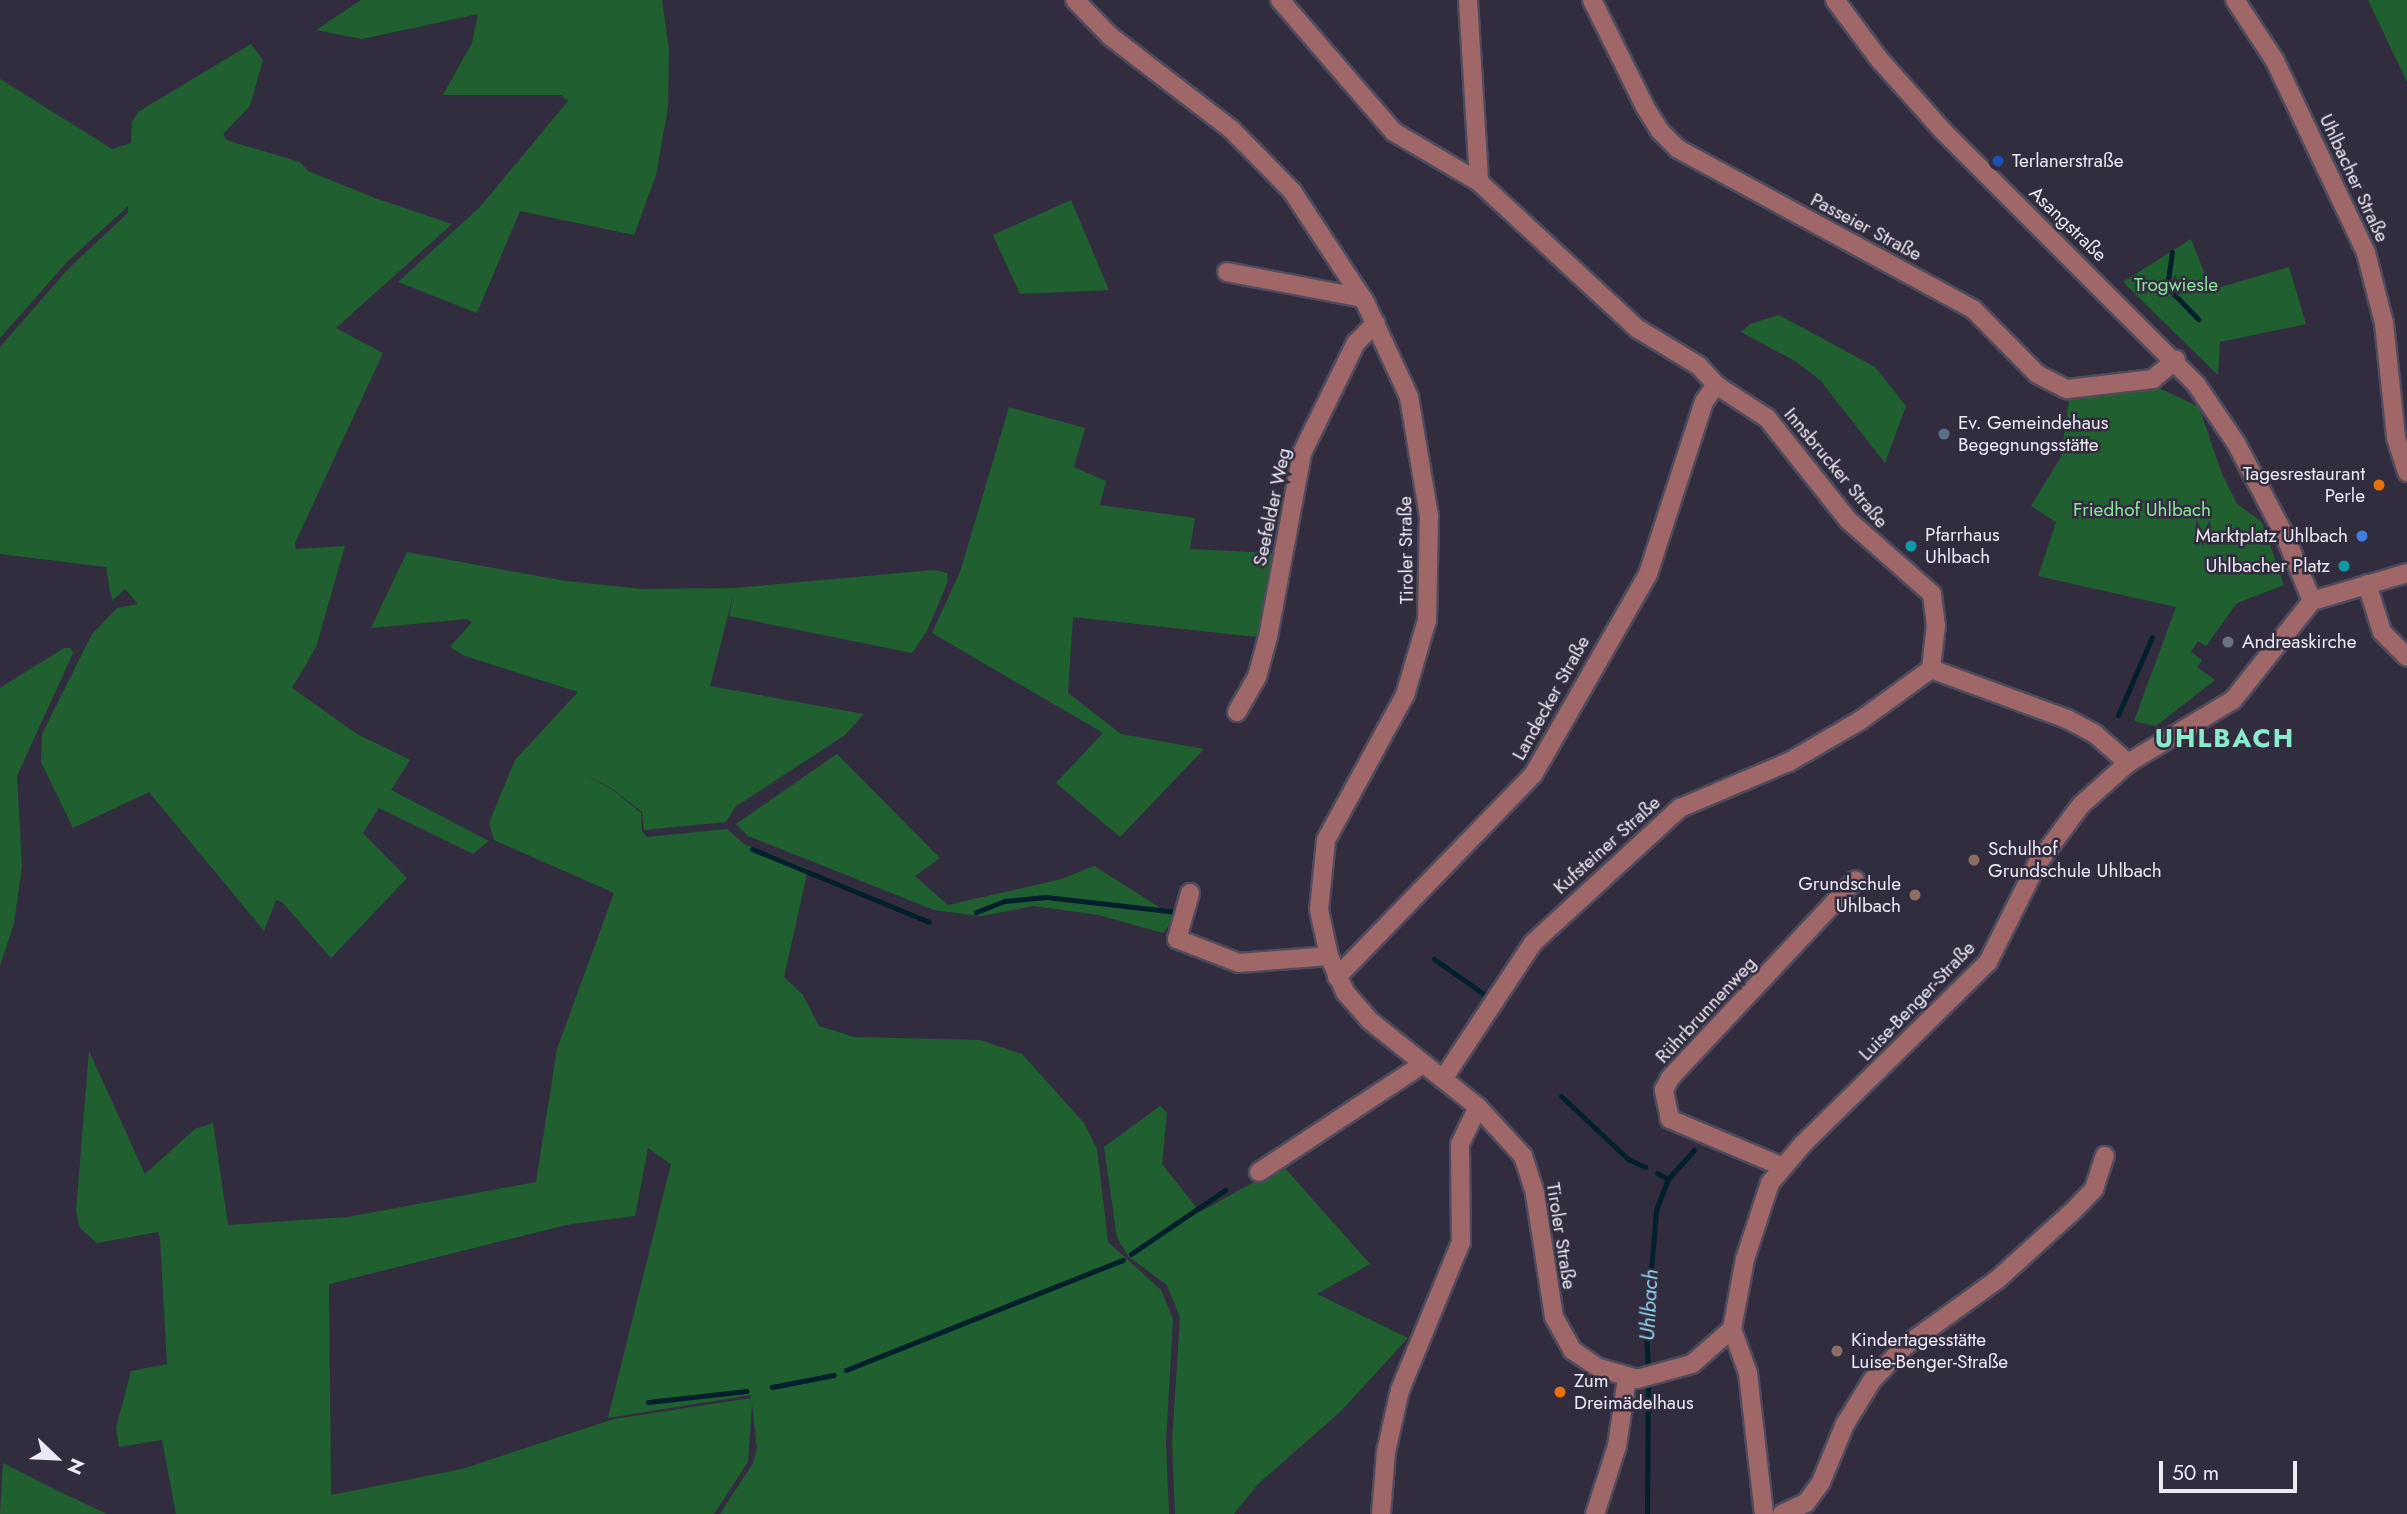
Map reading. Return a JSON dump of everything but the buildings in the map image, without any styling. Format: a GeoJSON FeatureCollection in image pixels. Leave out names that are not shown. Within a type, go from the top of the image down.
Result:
{"type":"FeatureCollection","features":[{"type":"Feature","properties":{"kind":"street","name":"Tiroler Straße"},"geometry":{"type":"LineString","coordinates":[[1075,0],[1110,36],[1214,115],[1274,171],[1316,223],[1363,298],[1406,388],[1417,432],[1429,516],[1430,595],[1422,648],[1405,695],[1326,840],[1318,885],[1329,956],[1338,977],[1369,1020],[1478,1107],[1514,1143],[1529,1169],[1548,1294],[1559,1329],[1585,1360],[1632,1379]]}},
{"type":"Feature","properties":{"kind":"street","name":"Innsbrucker Straße"},"geometry":{"type":"LineString","coordinates":[[1280,0],[1394,132],[1479,183],[1638,330],[1699,366],[1716,385],[1767,418],[1848,520],[1932,594],[1936,625],[1931,669]]}},
{"type":"Feature","properties":{"kind":"street"},"geometry":{"type":"LineString","coordinates":[[1468,0],[1479,183]]}},
{"type":"Feature","properties":{"kind":"street","name":"Passeier Straße"},"geometry":{"type":"LineString","coordinates":[[1592,0],[1645,107],[1660,131],[1678,149],[1973,309],[2037,374],[2067,389],[2153,379],[2176,360]]}},
{"type":"Feature","properties":{"kind":"street","name":"Asangstraße"},"geometry":{"type":"LineString","coordinates":[[1835,0],[1878,59],[1943,131],[2176,360],[2236,443],[2285,536],[2312,601]]}},
{"type":"Feature","properties":{"kind":"street","name":"Uhlbacher Straße"},"geometry":{"type":"LineString","coordinates":[[2235,0],[2275,61],[2365,253],[2384,323],[2396,438],[2407,472]]}},
{"type":"Feature","properties":{"kind":"street"},"geometry":{"type":"LineString","coordinates":[[1227,272],[1363,298]]}},
{"type":"Feature","properties":{"kind":"street","name":"Seefelder Weg"},"geometry":{"type":"LineString","coordinates":[[1237,712],[1257,677],[1268,637],[1303,453],[1356,343],[1376,323]]}},
{"type":"Feature","properties":{"kind":"street","name":"Landecker Straße"},"geometry":{"type":"LineString","coordinates":[[1338,977],[1533,775],[1648,574],[1699,415],[1716,385]]}},
{"type":"Feature","properties":{"kind":"street"},"geometry":{"type":"LineString","coordinates":[[2312,601],[2407,573]]}},
{"type":"Feature","properties":{"kind":"street"},"geometry":{"type":"LineString","coordinates":[[2367,584],[2382,632],[2407,657]]}},
{"type":"Feature","properties":{"kind":"street","name":"Luise-Benger-Straße"},"geometry":{"type":"LineString","coordinates":[[1732,1329],[1756,1221],[1781,1166],[1988,962],[2057,834],[2102,784],[2128,763],[2233,700],[2312,601]]}},
{"type":"Feature","properties":{"kind":"street"},"geometry":{"type":"LineString","coordinates":[[1931,669],[2067,719],[2095,734],[2128,763]]}},
{"type":"Feature","properties":{"kind":"street","name":"Kufsteiner Straße"},"geometry":{"type":"LineString","coordinates":[[1443,1079],[1533,943],[1680,807],[1789,762],[1861,720],[1931,669]]}},
{"type":"Feature","properties":{"kind":"street","name":"Rührbrunnenweg"},"geometry":{"type":"LineString","coordinates":[[1781,1166],[1670,1119],[1664,1090],[1670,1078],[1855,880]]}},
{"type":"Feature","properties":{"kind":"street"},"geometry":{"type":"LineString","coordinates":[[1190,893],[1177,939],[1239,963],[1329,956]]}},
{"type":"Feature","properties":{"kind":"street"},"geometry":{"type":"LineString","coordinates":[[1259,1172],[1423,1064]]}},
{"type":"Feature","properties":{"kind":"street"},"geometry":{"type":"LineString","coordinates":[[1381,1514],[1386,1451],[1400,1390],[1461,1242],[1460,1144],[1478,1107]]}},
{"type":"Feature","properties":{"kind":"street"},"geometry":{"type":"LineString","coordinates":[[1782,1514],[1806,1503],[1821,1482],[1845,1424],[1873,1378],[1905,1346],[1997,1280],[2075,1209],[2094,1189],[2105,1156]]}},
{"type":"Feature","properties":{"kind":"street"},"geometry":{"type":"LineString","coordinates":[[1595,1514],[1617,1446],[1632,1379],[1660,1376],[1703,1357],[1732,1329],[1748,1373],[1764,1514]]}},
{"type":"Feature","properties":{"kind":"green space"},"geometry":{"type":"Polygon","coordinates":[[[361,0],[662,0],[669,49],[668,107],[656,175],[634,235],[520,211],[477,313],[398,282],[479,208],[568,101],[561,95],[443,95],[472,43],[478,14],[362,39],[316,30],[361,0]]]}},
{"type":"Feature","properties":{"kind":"green space"},"geometry":{"type":"Polygon","coordinates":[[[2368,0],[2407,0],[2407,82],[2368,0]]]}},
{"type":"Feature","properties":{"kind":"green space"},"geometry":{"type":"Polygon","coordinates":[[[251,44],[263,60],[250,106],[223,134],[226,140],[300,162],[308,171],[375,198],[452,224],[336,328],[383,353],[295,543],[296,549],[345,546],[316,647],[292,688],[357,734],[410,760],[391,790],[489,841],[473,854],[379,808],[363,833],[407,878],[331,958],[282,902],[276,900],[264,931],[149,792],[73,828],[41,762],[42,734],[92,634],[117,608],[138,604],[125,589],[112,601],[106,567],[0,554],[0,347],[69,268],[128,213],[128,206],[67,262],[0,338],[0,79],[112,149],[131,143],[132,122],[138,112],[251,44]]]}},
{"type":"Feature","properties":{"kind":"green space"},"geometry":{"type":"Polygon","coordinates":[[[1071,200],[1109,290],[1020,294],[993,235],[1071,200]]]}},
{"type":"Feature","properties":{"kind":"green space","name":"Trogwiesle"},"geometry":{"type":"Polygon","coordinates":[[[2191,239],[2211,290],[2289,267],[2306,324],[2220,342],[2218,375],[2123,282],[2191,239]]]}},
{"type":"Feature","properties":{"kind":"green space"},"geometry":{"type":"Polygon","coordinates":[[[1779,315],[1875,367],[1906,406],[1885,463],[1820,380],[1795,361],[1741,332],[1750,324],[1779,315]]]}},
{"type":"Feature","properties":{"kind":"green space","name":"Friedhof Uhlbach"},"geometry":{"type":"Polygon","coordinates":[[[2159,388],[2199,407],[2222,474],[2237,504],[2262,522],[2284,585],[2237,603],[2206,646],[2198,641],[2191,652],[2202,660],[2197,667],[2215,680],[2156,726],[2134,721],[2176,607],[2038,576],[2056,522],[2031,506],[2061,457],[2069,400],[2159,388]]]}},
{"type":"Feature","properties":{"kind":"green space"},"geometry":{"type":"Polygon","coordinates":[[[1009,407],[1085,428],[1074,467],[1106,481],[1100,505],[1195,518],[1190,549],[1274,553],[1257,637],[1073,617],[1068,693],[1121,734],[1204,749],[1120,837],[1056,783],[1103,733],[932,633],[960,572],[1009,407]]]}},
{"type":"Feature","properties":{"kind":"green space"},"geometry":{"type":"Polygon","coordinates":[[[407,552],[565,581],[643,589],[735,588],[934,570],[947,573],[948,581],[927,631],[912,653],[729,616],[734,591],[710,686],[864,714],[845,735],[735,807],[726,822],[644,830],[642,812],[613,789],[582,773],[613,790],[641,813],[642,831],[647,837],[727,829],[744,844],[808,869],[784,977],[803,995],[819,1026],[854,1037],[980,1040],[1022,1054],[1084,1123],[1097,1149],[1108,1242],[1161,1290],[1173,1319],[1166,1442],[1169,1514],[720,1514],[753,1463],[757,1448],[752,1404],[748,1462],[714,1514],[176,1514],[162,1440],[119,1447],[116,1428],[131,1371],[167,1364],[160,1238],[158,1232],[97,1243],[80,1228],[76,1211],[89,1051],[145,1174],[195,1129],[213,1123],[228,1225],[348,1217],[536,1182],[557,1049],[614,893],[494,840],[489,823],[515,760],[578,692],[465,656],[450,647],[472,622],[467,619],[371,628],[407,552]],[[648,1148],[635,1216],[571,1224],[329,1284],[331,1495],[462,1469],[614,1419],[751,1398],[751,1395],[608,1418],[671,1164],[648,1148]]]}},
{"type":"Feature","properties":{"kind":"green space"},"geometry":{"type":"Polygon","coordinates":[[[64,648],[71,648],[73,653],[17,776],[22,867],[14,923],[0,966],[0,688],[64,648]]]}},
{"type":"Feature","properties":{"kind":"green space"},"geometry":{"type":"Polygon","coordinates":[[[837,754],[940,858],[915,876],[948,905],[1062,879],[1094,866],[1175,917],[1163,933],[1099,915],[1033,906],[981,916],[934,910],[748,836],[736,824],[837,754]]]}},
{"type":"Feature","properties":{"kind":"green space"},"geometry":{"type":"Polygon","coordinates":[[[1160,1106],[1167,1113],[1162,1164],[1200,1212],[1283,1166],[1370,1264],[1317,1294],[1408,1338],[1340,1412],[1258,1484],[1234,1514],[1175,1514],[1172,1442],[1180,1318],[1167,1285],[1129,1257],[1117,1238],[1104,1147],[1160,1106]]]}},
{"type":"Feature","properties":{"kind":"green space"},"geometry":{"type":"Polygon","coordinates":[[[3,1463],[54,1489],[107,1514],[0,1514],[3,1463]]]}},
{"type":"Feature","properties":{"kind":"waterway","name":"Uhlbach"},"geometry":{"type":"LineString","coordinates":[[2172,252],[2167,287],[2198,319]]}},
{"type":"Feature","properties":{"kind":"waterway","name":"Uhlbach"},"geometry":{"type":"LineString","coordinates":[[2118,715],[2152,637]]}},
{"type":"Feature","properties":{"kind":"waterway"},"geometry":{"type":"LineString","coordinates":[[752,849],[929,922]]}},
{"type":"Feature","properties":{"kind":"waterway"},"geometry":{"type":"LineString","coordinates":[[976,912],[1004,901],[1046,897],[1177,912]]}},
{"type":"Feature","properties":{"kind":"waterway"},"geometry":{"type":"LineString","coordinates":[[1434,959],[1484,994]]}},
{"type":"Feature","properties":{"kind":"waterway"},"geometry":{"type":"LineString","coordinates":[[1561,1096],[1628,1159],[1645,1167]]}},
{"type":"Feature","properties":{"kind":"waterway","name":"Uhlbach"},"geometry":{"type":"LineString","coordinates":[[1648,1371],[1646,1330],[1656,1210],[1668,1179],[1694,1150]]}},
{"type":"Feature","properties":{"kind":"waterway"},"geometry":{"type":"LineString","coordinates":[[1657,1173],[1668,1179]]}},
{"type":"Feature","properties":{"kind":"waterway"},"geometry":{"type":"LineString","coordinates":[[1131,1254],[1225,1190]]}},
{"type":"Feature","properties":{"kind":"waterway"},"geometry":{"type":"LineString","coordinates":[[846,1370],[1123,1260]]}},
{"type":"Feature","properties":{"kind":"waterway"},"geometry":{"type":"LineString","coordinates":[[772,1387],[834,1375]]}},
{"type":"Feature","properties":{"kind":"waterway","name":"Uhlbach"},"geometry":{"type":"LineString","coordinates":[[1647,1514],[1648,1381]]}},
{"type":"Feature","properties":{"kind":"waterway"},"geometry":{"type":"LineString","coordinates":[[648,1402],[746,1391]]}},
{"type":"Feature","properties":{"kind":"place","name":"Terlanerstraße"},"geometry":{"type":"Point","coordinates":[1998,161]}},
{"type":"Feature","properties":{"kind":"place","name":"Ev. Gemeindehaus Begegnungsstätte"},"geometry":{"type":"Point","coordinates":[1944,434]}},
{"type":"Feature","properties":{"kind":"place","name":"Tagesrestaurant Perle"},"geometry":{"type":"Point","coordinates":[2379,485]}},
{"type":"Feature","properties":{"kind":"place","name":"Marktplatz Uhlbach"},"geometry":{"type":"Point","coordinates":[2362,536]}},
{"type":"Feature","properties":{"kind":"place","name":"Pfarrhaus Uhlbach"},"geometry":{"type":"Point","coordinates":[1911,546]}},
{"type":"Feature","properties":{"kind":"place","name":"Uhlbacher Platz"},"geometry":{"type":"Point","coordinates":[2344,566]}},
{"type":"Feature","properties":{"kind":"place","name":"Andreaskirche"},"geometry":{"type":"Point","coordinates":[2228,642]}},
{"type":"Feature","properties":{"kind":"place","name":"Schulhof Grundschule Uhlbach"},"geometry":{"type":"Point","coordinates":[1974,860]}},
{"type":"Feature","properties":{"kind":"place","name":"Grundschule Uhlbach"},"geometry":{"type":"Point","coordinates":[1915,895]}},
{"type":"Feature","properties":{"kind":"place","name":"Kindertagesstätte Luise-Benger-Straße"},"geometry":{"type":"Point","coordinates":[1837,1351]}},
{"type":"Feature","properties":{"kind":"place","name":"Zum Dreimädelhaus"},"geometry":{"type":"Point","coordinates":[1560,1392]}},
{"type":"Feature","properties":{"kind":"district","name":"UHLBACH"},"geometry":{"type":"Point","coordinates":[2225,739]}}]}
